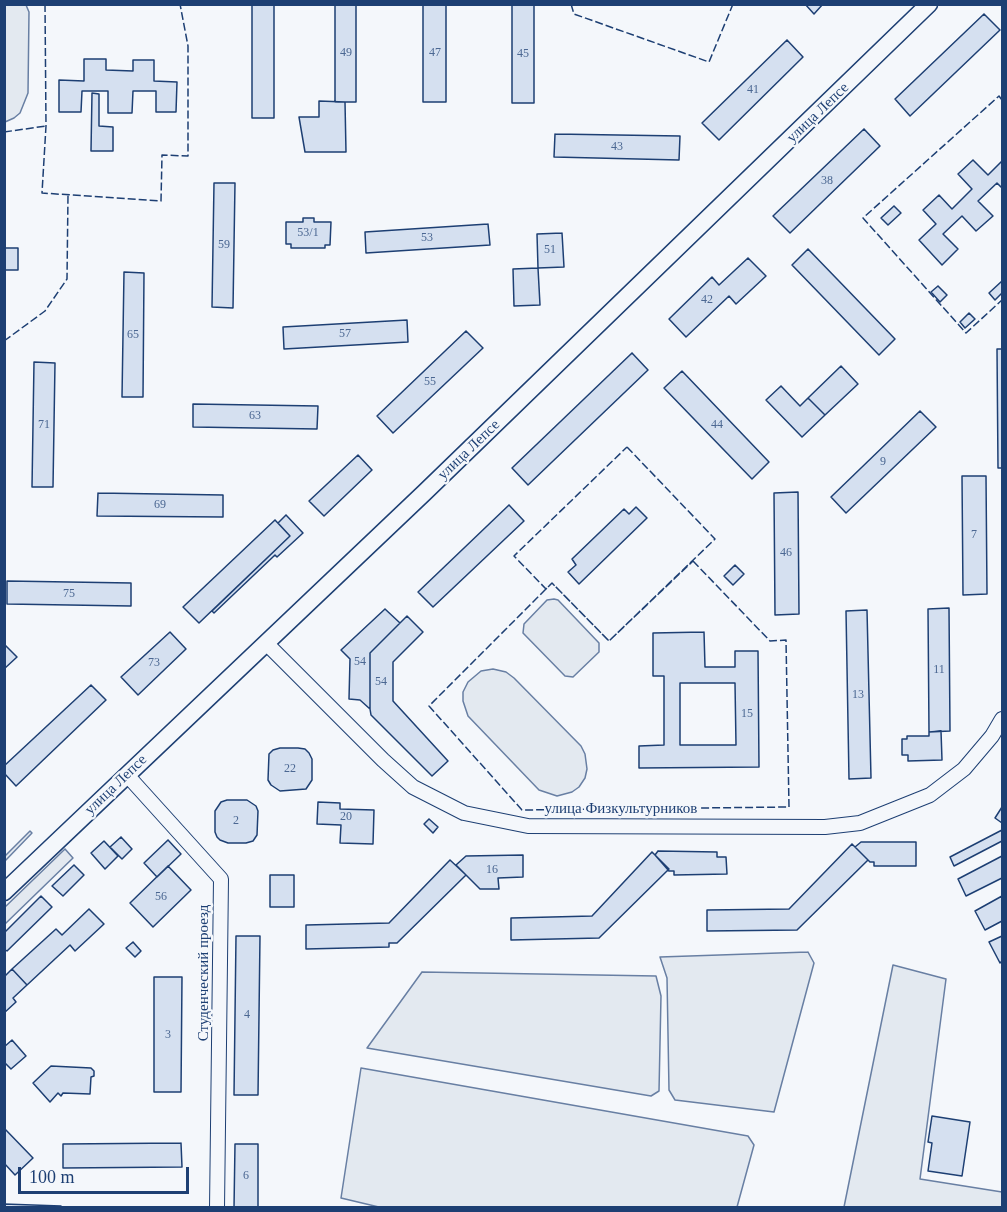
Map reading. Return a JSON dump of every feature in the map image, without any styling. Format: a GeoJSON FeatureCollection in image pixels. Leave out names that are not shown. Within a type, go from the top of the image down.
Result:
{"type":"FeatureCollection","features":[{"type":"Feature","properties":{"kind":"main road","name":"улица Лепсе"},"geometry":{"type":"LineString","coordinates":[[4,892],[267,644],[929,4]]}},
{"type":"Feature","properties":{"kind":"street","name":"улица Физкультурников"},"geometry":{"type":"LineString","coordinates":[[267,644],[413,787],[464,813],[528,826],[825,827],[860,823],[930,795],[964,769],[992,736],[1002,720]]}},
{"type":"Feature","properties":{"kind":"street","name":"Студенческий проезд"},"geometry":{"type":"LineString","coordinates":[[127,775],[221,879],[217,1208]]}},
{"type":"Feature","properties":{"kind":"shaded area"},"geometry":{"type":"Polygon","coordinates":[[[4,5],[26,5],[29,12],[28,93],[20,113],[5,122],[4,5]]]}},
{"type":"Feature","properties":{"kind":"shaded area"},"geometry":{"type":"Polygon","coordinates":[[[547,600],[558,600],[599,643],[599,652],[573,677],[565,676],[523,633],[524,624],[547,600]]]}},
{"type":"Feature","properties":{"kind":"shaded area"},"geometry":{"type":"Polygon","coordinates":[[[493,669],[506,672],[514,678],[581,746],[585,754],[587,769],[585,778],[572,792],[557,796],[539,790],[468,716],[463,701],[463,692],[468,682],[481,671],[493,669]]]}},
{"type":"Feature","properties":{"kind":"shaded area"},"geometry":{"type":"Polygon","coordinates":[[[30,831],[32,833],[5,861],[5,856],[30,831]]]}},
{"type":"Feature","properties":{"kind":"shaded area"},"geometry":{"type":"Polygon","coordinates":[[[65,849],[73,858],[5,924],[5,907],[65,849]]]}},
{"type":"Feature","properties":{"kind":"shaded area"},"geometry":{"type":"Polygon","coordinates":[[[808,952],[814,963],[774,1112],[675,1100],[669,1090],[667,978],[660,957],[808,952]]]}},
{"type":"Feature","properties":{"kind":"shaded area"},"geometry":{"type":"Polygon","coordinates":[[[893,965],[946,979],[920,1179],[1002,1192],[1002,1207],[844,1207],[893,965]]]}},
{"type":"Feature","properties":{"kind":"shaded area"},"geometry":{"type":"Polygon","coordinates":[[[422,972],[656,976],[661,996],[659,1091],[651,1096],[367,1048],[422,972]]]}},
{"type":"Feature","properties":{"kind":"shaded area"},"geometry":{"type":"Polygon","coordinates":[[[361,1068],[748,1136],[754,1145],[737,1207],[383,1208],[341,1198],[361,1068]]]}},
{"type":"Feature","properties":{"kind":"building"},"geometry":{"type":"Polygon","coordinates":[[[252,4],[274,4],[274,118],[252,118],[252,4]]]}},
{"type":"Feature","properties":{"kind":"building"},"geometry":{"type":"Polygon","coordinates":[[[335,4],[356,4],[356,102],[335,102],[335,4]]]}},
{"type":"Feature","properties":{"kind":"building"},"geometry":{"type":"Polygon","coordinates":[[[423,4],[446,4],[446,102],[423,102],[423,4]]]}},
{"type":"Feature","properties":{"kind":"building"},"geometry":{"type":"Polygon","coordinates":[[[512,4],[534,4],[534,103],[512,103],[512,4]]]}},
{"type":"Feature","properties":{"kind":"building"},"geometry":{"type":"Polygon","coordinates":[[[805,4],[823,4],[814,14],[805,4]]]}},
{"type":"Feature","properties":{"kind":"building"},"geometry":{"type":"Polygon","coordinates":[[[984,14],[1000,30],[910,116],[895,99],[984,14]]]}},
{"type":"Feature","properties":{"kind":"building"},"geometry":{"type":"Polygon","coordinates":[[[787,40],[803,57],[719,140],[702,123],[787,40]]]}},
{"type":"Feature","properties":{"kind":"building"},"geometry":{"type":"Polygon","coordinates":[[[84,59],[106,59],[106,70],[133,71],[133,60],[154,60],[154,81],[177,82],[176,112],[156,112],[156,91],[133,91],[132,113],[108,113],[108,91],[82,91],[81,112],[59,112],[59,80],[84,81],[84,59]]]}},
{"type":"Feature","properties":{"kind":"building"},"geometry":{"type":"Polygon","coordinates":[[[92,93],[99,94],[99,126],[113,127],[113,151],[91,151],[92,93]]]}},
{"type":"Feature","properties":{"kind":"building"},"geometry":{"type":"Polygon","coordinates":[[[319,101],[345,102],[346,152],[305,152],[299,117],[319,117],[319,101]]]}},
{"type":"Feature","properties":{"kind":"building"},"geometry":{"type":"Polygon","coordinates":[[[864,129],[880,146],[790,233],[773,216],[864,129]]]}},
{"type":"Feature","properties":{"kind":"building"},"geometry":{"type":"Polygon","coordinates":[[[555,134],[680,136],[679,160],[554,157],[555,134]]]}},
{"type":"Feature","properties":{"kind":"building"},"geometry":{"type":"Polygon","coordinates":[[[973,160],[988,175],[1002,161],[1002,188],[997,183],[978,201],[993,216],[976,231],[962,216],[943,234],[958,249],[942,265],[919,240],[936,224],[923,210],[939,195],[952,209],[972,189],[958,174],[973,160]]]}},
{"type":"Feature","properties":{"kind":"building"},"geometry":{"type":"Polygon","coordinates":[[[214,183],[235,183],[233,308],[212,307],[214,183]]]}},
{"type":"Feature","properties":{"kind":"building"},"geometry":{"type":"Polygon","coordinates":[[[894,206],[901,213],[888,225],[881,218],[894,206]]]}},
{"type":"Feature","properties":{"kind":"building"},"geometry":{"type":"Polygon","coordinates":[[[303,218],[314,218],[314,222],[331,222],[330,245],[325,245],[325,248],[291,248],[291,244],[286,244],[286,222],[303,222],[303,218]]]}},
{"type":"Feature","properties":{"kind":"building"},"geometry":{"type":"Polygon","coordinates":[[[488,224],[490,245],[366,253],[365,232],[488,224]]]}},
{"type":"Feature","properties":{"kind":"building"},"geometry":{"type":"Polygon","coordinates":[[[562,233],[564,267],[538,268],[537,234],[562,233]]]}},
{"type":"Feature","properties":{"kind":"building"},"geometry":{"type":"Polygon","coordinates":[[[4,248],[18,248],[18,270],[4,270],[4,248]]]}},
{"type":"Feature","properties":{"kind":"building"},"geometry":{"type":"Polygon","coordinates":[[[808,249],[895,339],[879,355],[792,265],[808,249]]]}},
{"type":"Feature","properties":{"kind":"building"},"geometry":{"type":"Polygon","coordinates":[[[748,258],[766,276],[736,304],[729,296],[686,337],[669,319],[712,277],[719,285],[748,258]]]}},
{"type":"Feature","properties":{"kind":"building"},"geometry":{"type":"Polygon","coordinates":[[[538,268],[540,305],[514,306],[513,269],[538,268]]]}},
{"type":"Feature","properties":{"kind":"building"},"geometry":{"type":"Polygon","coordinates":[[[124,272],[144,273],[143,397],[122,397],[124,272]]]}},
{"type":"Feature","properties":{"kind":"building"},"geometry":{"type":"Polygon","coordinates":[[[1002,281],[1002,293],[995,300],[989,293],[1002,281]]]}},
{"type":"Feature","properties":{"kind":"building"},"geometry":{"type":"Polygon","coordinates":[[[938,286],[947,295],[940,302],[931,292],[938,286]]]}},
{"type":"Feature","properties":{"kind":"building"},"geometry":{"type":"Polygon","coordinates":[[[969,313],[975,319],[965,328],[960,322],[969,313]]]}},
{"type":"Feature","properties":{"kind":"building"},"geometry":{"type":"Polygon","coordinates":[[[407,320],[408,342],[284,349],[283,327],[407,320]]]}},
{"type":"Feature","properties":{"kind":"building"},"geometry":{"type":"Polygon","coordinates":[[[466,331],[483,348],[393,433],[377,416],[466,331]]]}},
{"type":"Feature","properties":{"kind":"building"},"geometry":{"type":"Polygon","coordinates":[[[997,349],[1002,349],[1002,468],[998,468],[997,349]]]}},
{"type":"Feature","properties":{"kind":"building"},"geometry":{"type":"Polygon","coordinates":[[[632,353],[648,370],[528,485],[512,468],[632,353]]]}},
{"type":"Feature","properties":{"kind":"building"},"geometry":{"type":"Polygon","coordinates":[[[34,362],[55,363],[53,487],[32,487],[34,362]]]}},
{"type":"Feature","properties":{"kind":"building"},"geometry":{"type":"Polygon","coordinates":[[[841,366],[858,384],[825,415],[808,398],[841,366]]]}},
{"type":"Feature","properties":{"kind":"building"},"geometry":{"type":"Polygon","coordinates":[[[682,371],[769,462],[752,479],[664,388],[682,371]]]}},
{"type":"Feature","properties":{"kind":"building"},"geometry":{"type":"Polygon","coordinates":[[[781,386],[800,406],[808,398],[825,415],[802,437],[766,400],[781,386]]]}},
{"type":"Feature","properties":{"kind":"building"},"geometry":{"type":"Polygon","coordinates":[[[193,404],[318,406],[317,429],[193,427],[193,404]]]}},
{"type":"Feature","properties":{"kind":"building"},"geometry":{"type":"Polygon","coordinates":[[[920,411],[936,427],[846,513],[831,497],[920,411]]]}},
{"type":"Feature","properties":{"kind":"building"},"geometry":{"type":"Polygon","coordinates":[[[358,455],[372,470],[324,516],[309,501],[358,455]]]}},
{"type":"Feature","properties":{"kind":"building"},"geometry":{"type":"Polygon","coordinates":[[[962,476],[986,476],[987,594],[963,595],[962,476]]]}},
{"type":"Feature","properties":{"kind":"building"},"geometry":{"type":"Polygon","coordinates":[[[798,492],[799,614],[775,615],[774,493],[798,492]]]}},
{"type":"Feature","properties":{"kind":"building"},"geometry":{"type":"Polygon","coordinates":[[[98,493],[223,495],[223,517],[97,516],[98,493]]]}},
{"type":"Feature","properties":{"kind":"building"},"geometry":{"type":"Polygon","coordinates":[[[509,505],[524,521],[433,607],[418,592],[509,505]]]}},
{"type":"Feature","properties":{"kind":"building"},"geometry":{"type":"Polygon","coordinates":[[[636,507],[647,518],[579,584],[568,572],[576,565],[572,559],[624,509],[629,514],[636,507]]]}},
{"type":"Feature","properties":{"kind":"building"},"geometry":{"type":"Polygon","coordinates":[[[286,515],[303,533],[277,557],[275,555],[214,613],[212,611],[290,536],[278,523],[286,515]]]}},
{"type":"Feature","properties":{"kind":"building"},"geometry":{"type":"Polygon","coordinates":[[[275,520],[290,536],[199,623],[183,607],[275,520]]]}},
{"type":"Feature","properties":{"kind":"building"},"geometry":{"type":"Polygon","coordinates":[[[735,565],[744,574],[733,585],[724,576],[735,565]]]}},
{"type":"Feature","properties":{"kind":"building"},"geometry":{"type":"Polygon","coordinates":[[[7,581],[131,583],[131,606],[7,604],[7,581]]]}},
{"type":"Feature","properties":{"kind":"building"},"geometry":{"type":"Polygon","coordinates":[[[949,608],[950,731],[929,732],[928,609],[949,608]]]}},
{"type":"Feature","properties":{"kind":"building"},"geometry":{"type":"Polygon","coordinates":[[[385,609],[400,623],[370,653],[370,709],[360,700],[349,699],[350,659],[341,650],[385,609]]]}},
{"type":"Feature","properties":{"kind":"building"},"geometry":{"type":"Polygon","coordinates":[[[867,610],[871,778],[849,779],[846,611],[867,610]]]}},
{"type":"Feature","properties":{"kind":"building"},"geometry":{"type":"Polygon","coordinates":[[[407,616],[423,632],[393,662],[393,701],[448,761],[432,776],[371,715],[370,709],[370,653],[407,616]]]}},
{"type":"Feature","properties":{"kind":"building"},"geometry":{"type":"Polygon","coordinates":[[[170,632],[186,649],[138,695],[121,677],[170,632]]]}},
{"type":"Feature","properties":{"kind":"building"},"geometry":{"type":"Polygon","coordinates":[[[704,632],[705,667],[735,667],[735,651],[758,651],[759,767],[639,768],[639,746],[664,745],[664,676],[653,676],[653,633],[704,632]],[[680,683],[680,745],[736,745],[735,683],[680,683]]]}},
{"type":"Feature","properties":{"kind":"building"},"geometry":{"type":"Polygon","coordinates":[[[4,644],[17,657],[4,669],[4,644]]]}},
{"type":"Feature","properties":{"kind":"building"},"geometry":{"type":"Polygon","coordinates":[[[91,685],[106,700],[16,786],[4,773],[4,766],[91,685]]]}},
{"type":"Feature","properties":{"kind":"building"},"geometry":{"type":"Polygon","coordinates":[[[941,731],[942,760],[908,761],[908,755],[902,755],[902,739],[907,739],[907,736],[929,736],[929,732],[941,731]]]}},
{"type":"Feature","properties":{"kind":"building"},"geometry":{"type":"Polygon","coordinates":[[[280,748],[305,749],[309,753],[312,759],[312,780],[306,789],[280,791],[271,785],[268,780],[269,754],[280,748]]]}},
{"type":"Feature","properties":{"kind":"building"},"geometry":{"type":"Polygon","coordinates":[[[247,800],[256,806],[258,811],[257,835],[253,841],[228,843],[217,837],[215,811],[221,802],[247,800]]]}},
{"type":"Feature","properties":{"kind":"building"},"geometry":{"type":"Polygon","coordinates":[[[318,802],[340,803],[340,809],[374,810],[373,844],[340,843],[341,825],[317,824],[318,802]]]}},
{"type":"Feature","properties":{"kind":"building"},"geometry":{"type":"Polygon","coordinates":[[[1002,807],[1002,823],[995,818],[1002,807]]]}},
{"type":"Feature","properties":{"kind":"building"},"geometry":{"type":"Polygon","coordinates":[[[429,819],[438,827],[433,833],[424,824],[429,819]]]}},
{"type":"Feature","properties":{"kind":"building"},"geometry":{"type":"Polygon","coordinates":[[[1002,830],[1002,841],[954,866],[950,857],[1002,830]]]}},
{"type":"Feature","properties":{"kind":"building"},"geometry":{"type":"Polygon","coordinates":[[[121,837],[132,849],[122,859],[110,847],[121,837]]]}},
{"type":"Feature","properties":{"kind":"building"},"geometry":{"type":"Polygon","coordinates":[[[168,840],[181,854],[157,877],[144,863],[168,840]]]}},
{"type":"Feature","properties":{"kind":"building"},"geometry":{"type":"Polygon","coordinates":[[[104,841],[118,856],[105,869],[91,853],[104,841]]]}},
{"type":"Feature","properties":{"kind":"building"},"geometry":{"type":"Polygon","coordinates":[[[861,842],[916,842],[916,866],[874,866],[874,862],[870,862],[855,847],[861,842]]]}},
{"type":"Feature","properties":{"kind":"building"},"geometry":{"type":"Polygon","coordinates":[[[852,844],[868,860],[797,930],[707,931],[707,910],[789,909],[852,844]]]}},
{"type":"Feature","properties":{"kind":"building"},"geometry":{"type":"Polygon","coordinates":[[[658,851],[717,852],[717,857],[726,857],[727,874],[674,875],[674,871],[669,871],[655,855],[658,851]]]}},
{"type":"Feature","properties":{"kind":"building"},"geometry":{"type":"Polygon","coordinates":[[[652,852],[669,869],[599,938],[511,940],[511,918],[592,916],[652,852]]]}},
{"type":"Feature","properties":{"kind":"building"},"geometry":{"type":"Polygon","coordinates":[[[523,855],[523,877],[498,878],[499,889],[480,889],[456,865],[466,856],[523,855]]]}},
{"type":"Feature","properties":{"kind":"building"},"geometry":{"type":"Polygon","coordinates":[[[1002,856],[1002,878],[966,896],[958,879],[1002,856]]]}},
{"type":"Feature","properties":{"kind":"building"},"geometry":{"type":"Polygon","coordinates":[[[450,860],[466,875],[397,943],[389,943],[389,947],[306,949],[306,925],[389,923],[450,860]]]}},
{"type":"Feature","properties":{"kind":"building"},"geometry":{"type":"Polygon","coordinates":[[[74,865],[84,875],[63,896],[52,886],[74,865]]]}},
{"type":"Feature","properties":{"kind":"building"},"geometry":{"type":"Polygon","coordinates":[[[168,866],[191,890],[153,927],[130,903],[168,866]]]}},
{"type":"Feature","properties":{"kind":"building"},"geometry":{"type":"Polygon","coordinates":[[[270,875],[294,875],[294,907],[270,907],[270,875]]]}},
{"type":"Feature","properties":{"kind":"building"},"geometry":{"type":"Polygon","coordinates":[[[41,896],[52,907],[7,951],[4,949],[4,933],[41,896]]]}},
{"type":"Feature","properties":{"kind":"building"},"geometry":{"type":"Polygon","coordinates":[[[1002,896],[1002,921],[985,930],[975,911],[1002,896]]]}},
{"type":"Feature","properties":{"kind":"building"},"geometry":{"type":"Polygon","coordinates":[[[89,909],[104,924],[75,951],[70,945],[27,985],[12,969],[56,929],[62,935],[89,909]]]}},
{"type":"Feature","properties":{"kind":"building"},"geometry":{"type":"Polygon","coordinates":[[[236,936],[260,936],[258,1095],[234,1095],[236,936]]]}},
{"type":"Feature","properties":{"kind":"building"},"geometry":{"type":"Polygon","coordinates":[[[1002,936],[1002,961],[1000,963],[989,942],[1002,936]]]}},
{"type":"Feature","properties":{"kind":"building"},"geometry":{"type":"Polygon","coordinates":[[[133,942],[141,951],[135,957],[126,948],[133,942]]]}},
{"type":"Feature","properties":{"kind":"building"},"geometry":{"type":"Polygon","coordinates":[[[12,969],[27,985],[13,998],[16,1002],[4,1013],[4,977],[12,969]]]}},
{"type":"Feature","properties":{"kind":"building"},"geometry":{"type":"Polygon","coordinates":[[[154,977],[182,977],[181,1092],[154,1092],[154,977]]]}},
{"type":"Feature","properties":{"kind":"building"},"geometry":{"type":"Polygon","coordinates":[[[12,1040],[26,1056],[11,1069],[4,1062],[4,1047],[12,1040]]]}},
{"type":"Feature","properties":{"kind":"building"},"geometry":{"type":"Polygon","coordinates":[[[51,1066],[91,1068],[94,1076],[91,1077],[90,1094],[63,1093],[61,1096],[58,1093],[50,1102],[33,1083],[51,1066]]]}},
{"type":"Feature","properties":{"kind":"building"},"geometry":{"type":"Polygon","coordinates":[[[932,1116],[970,1122],[962,1176],[928,1171],[932,1143],[928,1142],[932,1116]]]}},
{"type":"Feature","properties":{"kind":"building"},"geometry":{"type":"Polygon","coordinates":[[[4,1128],[33,1158],[15,1175],[4,1163],[4,1128]]]}},
{"type":"Feature","properties":{"kind":"building"},"geometry":{"type":"Polygon","coordinates":[[[181,1143],[182,1167],[63,1168],[63,1144],[181,1143]]]}},
{"type":"Feature","properties":{"kind":"building"},"geometry":{"type":"Polygon","coordinates":[[[235,1144],[258,1144],[258,1208],[234,1208],[235,1144]]]}},
{"type":"Feature","properties":{"kind":"building"},"geometry":{"type":"Polygon","coordinates":[[[4,1204],[61,1206],[61,1208],[4,1208],[4,1204]]]}},
{"type":"Feature","properties":{"kind":"fence"},"geometry":{"type":"LineString","coordinates":[[45,4],[46,126],[42,193],[161,201],[162,155],[188,156],[188,46],[180,4]]}},
{"type":"Feature","properties":{"kind":"fence"},"geometry":{"type":"LineString","coordinates":[[571,4],[574,14],[709,62],[733,4]]}},
{"type":"Feature","properties":{"kind":"fence"},"geometry":{"type":"LineString","coordinates":[[1002,100],[999,96],[863,218],[966,333],[1002,300]]}},
{"type":"Feature","properties":{"kind":"fence"},"geometry":{"type":"LineString","coordinates":[[4,132],[46,126]]}},
{"type":"Feature","properties":{"kind":"fence"},"geometry":{"type":"LineString","coordinates":[[4,341],[45,311],[67,279],[68,195]]}},
{"type":"Feature","properties":{"kind":"fence"},"geometry":{"type":"LineString","coordinates":[[627,447],[715,539],[609,641],[552,583],[546,589],[514,556],[627,447]]}},
{"type":"Feature","properties":{"kind":"fence"},"geometry":{"type":"LineString","coordinates":[[693,561],[770,641],[786,640],[789,807],[522,810],[429,706],[552,583],[609,641],[693,561]]}}]}
